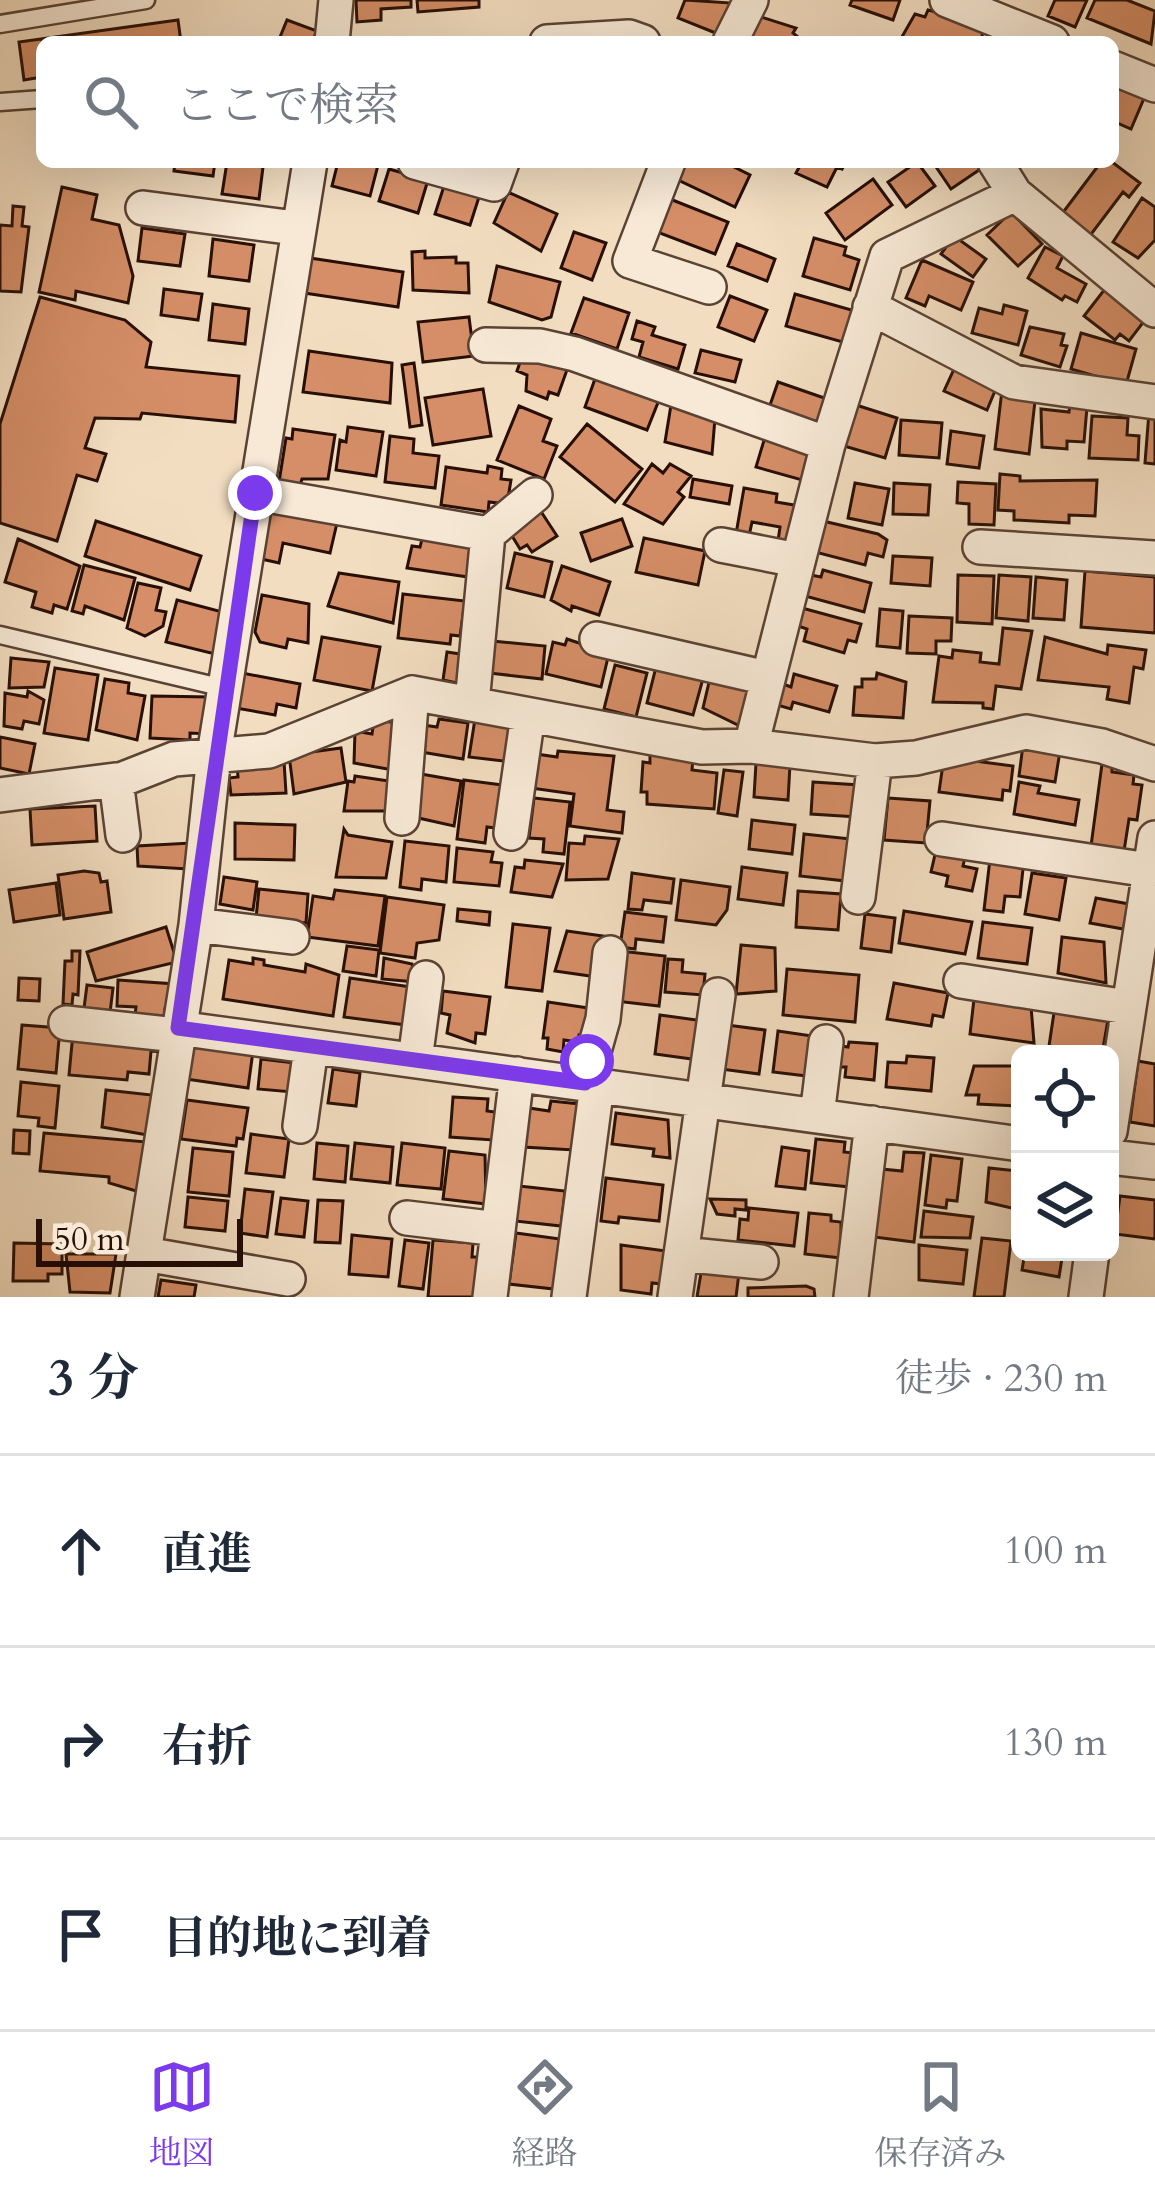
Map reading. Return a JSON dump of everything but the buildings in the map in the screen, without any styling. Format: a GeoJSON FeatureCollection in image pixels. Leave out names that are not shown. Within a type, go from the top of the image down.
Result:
{"type":"FeatureCollection","features":[{"type":"Feature","properties":{"kind":"street"},"geometry":{"type":"LineString","coordinates":[[333,36],[336,0]]}},
{"type":"Feature","properties":{"kind":"street"},"geometry":{"type":"LineString","coordinates":[[733,36],[752,0]]}},
{"type":"Feature","properties":{"kind":"street"},"geometry":{"type":"LineString","coordinates":[[947,0],[1030,28]]}},
{"type":"Feature","properties":{"kind":"street"},"geometry":{"type":"LineString","coordinates":[[1119,70],[1155,85]]}},
{"type":"Feature","properties":{"kind":"street"},"geometry":{"type":"LineString","coordinates":[[137,1297],[196,925],[224,688],[295,228],[309,168]]}},
{"type":"Feature","properties":{"kind":"street"},"geometry":{"type":"LineString","coordinates":[[437,168],[494,184],[500,168]]}},
{"type":"Feature","properties":{"kind":"street"},"geometry":{"type":"LineString","coordinates":[[666,168],[631,261],[709,287]]}},
{"type":"Feature","properties":{"kind":"street"},"geometry":{"type":"LineString","coordinates":[[999,168],[1015,194],[1155,310]]}},
{"type":"Feature","properties":{"kind":"street"},"geometry":{"type":"LineString","coordinates":[[751,746],[828,444],[887,256],[1015,194]]}},
{"type":"Feature","properties":{"kind":"street"},"geometry":{"type":"LineString","coordinates":[[143,208],[295,228]]}},
{"type":"Feature","properties":{"kind":"street"},"geometry":{"type":"LineString","coordinates":[[870,307],[1014,382],[1155,402]]}},
{"type":"Feature","properties":{"kind":"street"},"geometry":{"type":"LineString","coordinates":[[486,346],[540,346],[575,354],[828,444]]}},
{"type":"Feature","properties":{"kind":"street"},"geometry":{"type":"LineString","coordinates":[[255,493],[488,534]]}},
{"type":"Feature","properties":{"kind":"street"},"geometry":{"type":"LineString","coordinates":[[472,703],[488,534],[536,495]]}},
{"type":"Feature","properties":{"kind":"street"},"geometry":{"type":"LineString","coordinates":[[721,544],[797,560]]}},
{"type":"Feature","properties":{"kind":"street"},"geometry":{"type":"LineString","coordinates":[[980,547],[1155,558]]}},
{"type":"Feature","properties":{"kind":"street"},"geometry":{"type":"LineString","coordinates":[[598,639],[767,678]]}},
{"type":"Feature","properties":{"kind":"street"},"geometry":{"type":"LineString","coordinates":[[402,818],[412,693]]}},
{"type":"Feature","properties":{"kind":"street"},"geometry":{"type":"LineString","coordinates":[[0,795],[116,780],[174,759],[269,751],[412,693],[702,747],[751,746],[875,761],[916,758],[1026,732],[1102,746],[1155,764]]}},
{"type":"Feature","properties":{"kind":"street"},"geometry":{"type":"LineString","coordinates":[[511,833],[528,715]]}},
{"type":"Feature","properties":{"kind":"street"},"geometry":{"type":"LineString","coordinates":[[857,897],[875,761]]}},
{"type":"Feature","properties":{"kind":"street"},"geometry":{"type":"LineString","coordinates":[[116,780],[122,835]]}},
{"type":"Feature","properties":{"kind":"street"},"geometry":{"type":"LineString","coordinates":[[942,839],[1152,854],[1147,928],[1127,1006],[1119,1065]]}},
{"type":"Feature","properties":{"kind":"street"},"geometry":{"type":"LineString","coordinates":[[196,925],[292,937]]}},
{"type":"Feature","properties":{"kind":"street"},"geometry":{"type":"LineString","coordinates":[[569,1297],[610,953]]}},
{"type":"Feature","properties":{"kind":"street"},"geometry":{"type":"LineString","coordinates":[[415,1060],[426,978]]}},
{"type":"Feature","properties":{"kind":"street"},"geometry":{"type":"LineString","coordinates":[[961,981],[1127,1006]]}},
{"type":"Feature","properties":{"kind":"street"},"geometry":{"type":"LineString","coordinates":[[675,1297],[718,995]]}},
{"type":"Feature","properties":{"kind":"street"},"geometry":{"type":"LineString","coordinates":[[66,1023],[415,1060],[1011,1143]]}},
{"type":"Feature","properties":{"kind":"street"},"geometry":{"type":"LineString","coordinates":[[817,1116],[826,1042]]}},
{"type":"Feature","properties":{"kind":"street"},"geometry":{"type":"LineString","coordinates":[[300,1126],[311,1048]]}},
{"type":"Feature","properties":{"kind":"street"},"geometry":{"type":"LineString","coordinates":[[490,1297],[517,1074]]}},
{"type":"Feature","properties":{"kind":"street"},"geometry":{"type":"LineString","coordinates":[[851,1297],[872,1124]]}},
{"type":"Feature","properties":{"kind":"street"},"geometry":{"type":"LineString","coordinates":[[1119,1157],[1155,1162]]}},
{"type":"Feature","properties":{"kind":"street"},"geometry":{"type":"LineString","coordinates":[[407,1218],[498,1229]]}},
{"type":"Feature","properties":{"kind":"street"},"geometry":{"type":"LineString","coordinates":[[145,1254],[288,1279]]}},
{"type":"Feature","properties":{"kind":"street"},"geometry":{"type":"LineString","coordinates":[[681,1254],[761,1262]]}},
{"type":"Feature","properties":{"kind":"street"},"geometry":{"type":"LineString","coordinates":[[1086,1297],[1091,1261]]}},
{"type":"Feature","properties":{"kind":"lane"},"geometry":{"type":"LineString","coordinates":[[0,24],[146,0]]}},
{"type":"Feature","properties":{"kind":"lane"},"geometry":{"type":"LineString","coordinates":[[0,102],[36,99]]}},
{"type":"Feature","properties":{"kind":"lane"},"geometry":{"type":"LineString","coordinates":[[0,635],[224,688]]}},
{"type":"Feature","properties":{"kind":"route"},"geometry":{"type":"LineString","coordinates":[[255,493],[178,1028],[585,1083],[587,1061]]}}]}
